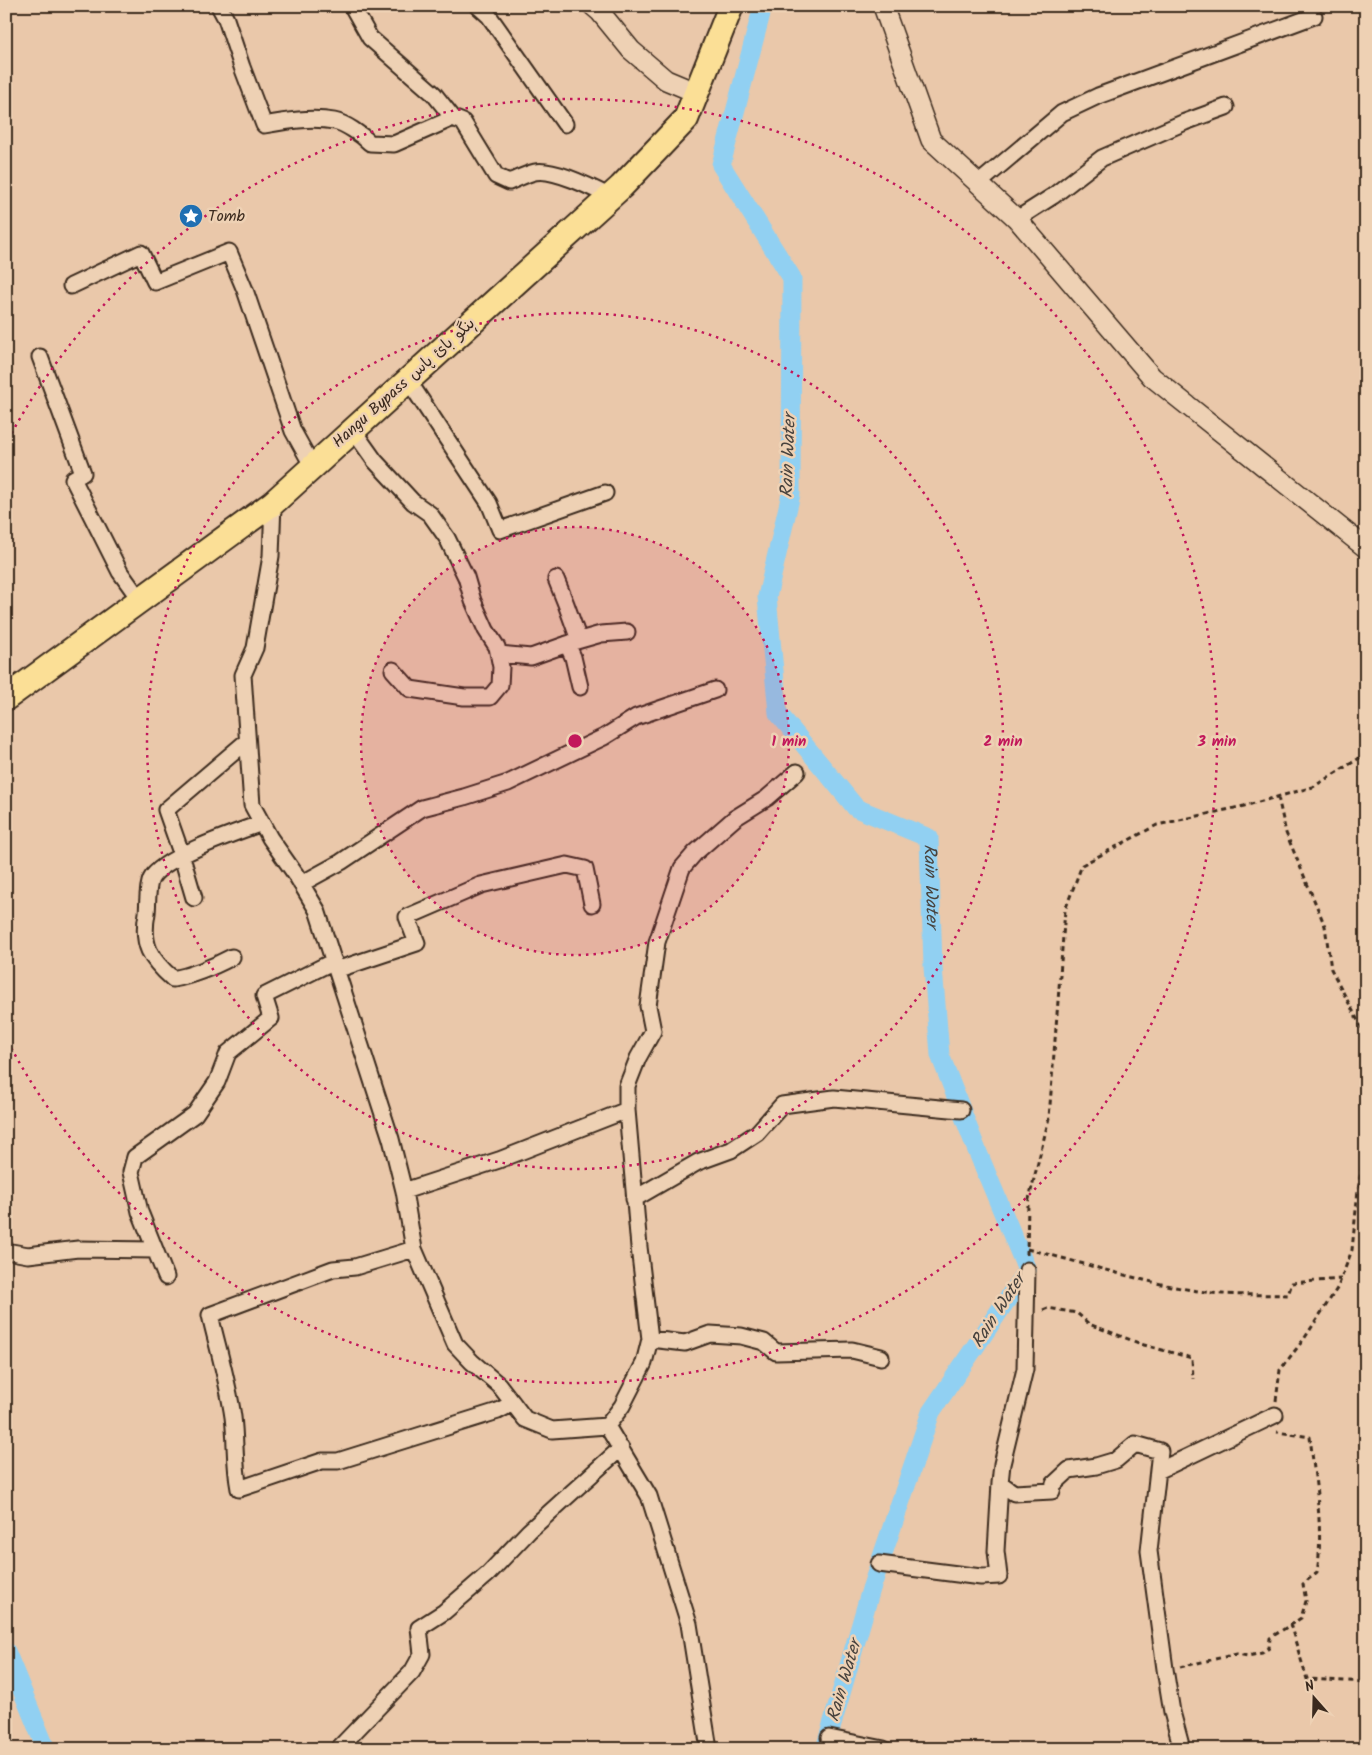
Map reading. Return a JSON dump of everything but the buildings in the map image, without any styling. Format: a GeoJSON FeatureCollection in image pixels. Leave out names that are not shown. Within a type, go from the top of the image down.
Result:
{"type":"FeatureCollection","features":[{"type":"Feature","properties":{"kind":"main road","name":"Hangu Bypass ہنگو بائ پاس"},"geometry":{"type":"LineString","coordinates":[[6,698],[273,503],[610,197],[686,119],[731,6]]}},
{"type":"Feature","properties":{"kind":"street"},"geometry":{"type":"LineString","coordinates":[[219,6],[226,19],[264,124],[295,120],[335,121],[363,136],[370,143],[394,144],[454,118]]}},
{"type":"Feature","properties":{"kind":"street"},"geometry":{"type":"LineString","coordinates":[[352,6],[370,38],[434,94],[454,118],[463,122],[496,176],[508,182],[534,172],[545,171],[588,185],[610,197]]}},
{"type":"Feature","properties":{"kind":"street"},"geometry":{"type":"LineString","coordinates":[[478,6],[489,16],[565,124]]}},
{"type":"Feature","properties":{"kind":"street"},"geometry":{"type":"LineString","coordinates":[[593,6],[631,50],[666,80],[697,93]]}},
{"type":"Feature","properties":{"kind":"street"},"geometry":{"type":"LineString","coordinates":[[883,6],[930,140],[1017,219],[1152,376],[1366,548]]}},
{"type":"Feature","properties":{"kind":"street"},"geometry":{"type":"LineString","coordinates":[[978,184],[1062,113],[1098,96],[1314,16]]}},
{"type":"Feature","properties":{"kind":"street"},"geometry":{"type":"LineString","coordinates":[[1017,219],[1053,196],[1102,158],[1185,122],[1226,107]]}},
{"type":"Feature","properties":{"kind":"street"},"geometry":{"type":"LineString","coordinates":[[71,286],[141,253],[155,282],[229,252],[245,290],[293,430],[313,467]]}},
{"type":"Feature","properties":{"kind":"street"},"geometry":{"type":"LineString","coordinates":[[40,357],[83,473],[73,479],[120,572],[140,600]]}},
{"type":"Feature","properties":{"kind":"street"},"geometry":{"type":"LineString","coordinates":[[408,380],[489,503],[500,530],[605,493]]}},
{"type":"Feature","properties":{"kind":"street"},"geometry":{"type":"LineString","coordinates":[[353,430],[375,461],[413,502],[430,514],[447,538],[466,577],[473,601],[486,630],[497,647],[501,667],[500,685],[490,697],[464,697],[410,689],[393,670]]}},
{"type":"Feature","properties":{"kind":"street"},"geometry":{"type":"LineString","coordinates":[[273,503],[271,556],[255,648],[243,675],[252,805],[270,838],[317,910],[391,1140],[404,1191],[414,1249],[455,1344],[472,1362],[499,1385],[525,1419],[552,1430],[607,1426],[622,1406],[644,1363],[650,1339],[634,1199],[627,1086],[638,1058],[653,1030],[648,1006],[657,942],[682,868],[695,852],[736,818],[767,798],[797,772]]}},
{"type":"Feature","properties":{"kind":"street"},"geometry":{"type":"LineString","coordinates":[[556,580],[566,604],[573,642],[573,657],[580,687]]}},
{"type":"Feature","properties":{"kind":"street"},"geometry":{"type":"LineString","coordinates":[[499,654],[531,657],[600,634],[627,632]]}},
{"type":"Feature","properties":{"kind":"street"},"geometry":{"type":"LineString","coordinates":[[301,884],[341,862],[422,808],[464,798],[508,783],[604,737],[636,717],[715,690]]}},
{"type":"Feature","properties":{"kind":"street"},"geometry":{"type":"LineString","coordinates":[[194,898],[166,810],[248,741]]}},
{"type":"Feature","properties":{"kind":"street"},"geometry":{"type":"LineString","coordinates":[[232,957],[191,976],[173,979],[158,966],[148,950],[144,930],[151,880],[166,863],[262,823]]}},
{"type":"Feature","properties":{"kind":"street"},"geometry":{"type":"LineString","coordinates":[[166,1278],[140,1212],[131,1172],[136,1157],[195,1114],[217,1082],[228,1053],[271,1018],[264,996],[275,989],[335,966],[417,943],[407,917],[481,885],[567,866],[585,869],[592,904]]}},
{"type":"Feature","properties":{"kind":"street"},"geometry":{"type":"LineString","coordinates":[[634,1199],[698,1162],[731,1150],[757,1133],[782,1105],[834,1098],[961,1110]]}},
{"type":"Feature","properties":{"kind":"street"},"geometry":{"type":"LineString","coordinates":[[404,1191],[500,1160],[627,1110]]}},
{"type":"Feature","properties":{"kind":"street"},"geometry":{"type":"LineString","coordinates":[[6,1251],[28,1255],[78,1249],[155,1250]]}},
{"type":"Feature","properties":{"kind":"street"},"geometry":{"type":"LineString","coordinates":[[414,1249],[356,1267],[333,1269],[210,1315],[227,1377],[233,1419],[235,1470],[239,1489],[322,1461],[338,1461],[498,1412],[513,1403]]}},
{"type":"Feature","properties":{"kind":"street"},"geometry":{"type":"LineString","coordinates":[[880,1564],[981,1577],[999,1576],[996,1551],[1000,1483],[1002,1464],[1025,1369],[1027,1270]]}},
{"type":"Feature","properties":{"kind":"street"},"geometry":{"type":"LineString","coordinates":[[650,1339],[685,1343],[710,1334],[764,1342],[776,1352],[852,1350],[881,1357]]}},
{"type":"Feature","properties":{"kind":"street"},"geometry":{"type":"LineString","coordinates":[[1158,1471],[1275,1415]]}},
{"type":"Feature","properties":{"kind":"street"},"geometry":{"type":"LineString","coordinates":[[607,1426],[649,1496],[689,1624],[708,1749]]}},
{"type":"Feature","properties":{"kind":"street"},"geometry":{"type":"LineString","coordinates":[[1000,1483],[1014,1493],[1052,1491],[1054,1484],[1069,1470],[1096,1466],[1116,1460],[1135,1444],[1160,1451],[1149,1551],[1172,1712],[1182,1749]]}},
{"type":"Feature","properties":{"kind":"street"},"geometry":{"type":"LineString","coordinates":[[338,1749],[412,1672],[422,1654],[419,1628],[444,1612],[488,1574],[529,1531],[621,1448]]}},
{"type":"Feature","properties":{"kind":"street"},"geometry":{"type":"LineString","coordinates":[[829,1738],[884,1749]]}},
{"type":"Feature","properties":{"kind":"path"},"geometry":{"type":"LineString","coordinates":[[1027,1270],[1028,1203],[1049,1118],[1065,910],[1082,865],[1157,825],[1313,787],[1366,754]]}},
{"type":"Feature","properties":{"kind":"path"},"geometry":{"type":"LineString","coordinates":[[1278,797],[1286,833],[1325,926],[1331,969],[1366,1036]]}},
{"type":"Feature","properties":{"kind":"path"},"geometry":{"type":"LineString","coordinates":[[1165,1669],[1195,1665],[1238,1654],[1248,1656],[1262,1653],[1269,1648],[1270,1638],[1301,1618],[1306,1602],[1303,1584],[1317,1572],[1320,1553],[1315,1482],[1310,1437],[1273,1431],[1280,1370],[1304,1339],[1338,1288],[1352,1250],[1358,1190],[1366,1142]]}},
{"type":"Feature","properties":{"kind":"path"},"geometry":{"type":"LineString","coordinates":[[1027,1249],[1133,1278],[1213,1293],[1288,1295],[1292,1283],[1341,1279]]}},
{"type":"Feature","properties":{"kind":"path"},"geometry":{"type":"LineString","coordinates":[[1026,1317],[1048,1308],[1077,1313],[1089,1324],[1144,1345],[1192,1358],[1193,1379]]}},
{"type":"Feature","properties":{"kind":"path"},"geometry":{"type":"LineString","coordinates":[[1290,1624],[1307,1678],[1366,1682]]}},
{"type":"Feature","properties":{"kind":"waterway","name":"Rain Water"},"geometry":{"type":"LineString","coordinates":[[763,6],[721,165],[792,278],[791,494],[767,597],[778,713],[856,808],[929,838],[933,967],[940,1055],[976,1148],[1027,1270],[931,1412],[871,1589],[825,1749]]}},
{"type":"Feature","properties":{"kind":"waterway","name":"Rain Water"},"geometry":{"type":"LineString","coordinates":[[6,1651],[46,1749]]}},
{"type":"Feature","properties":{"kind":"place","name":"Tomb"},"geometry":{"type":"Point","coordinates":[191,216]}}]}
